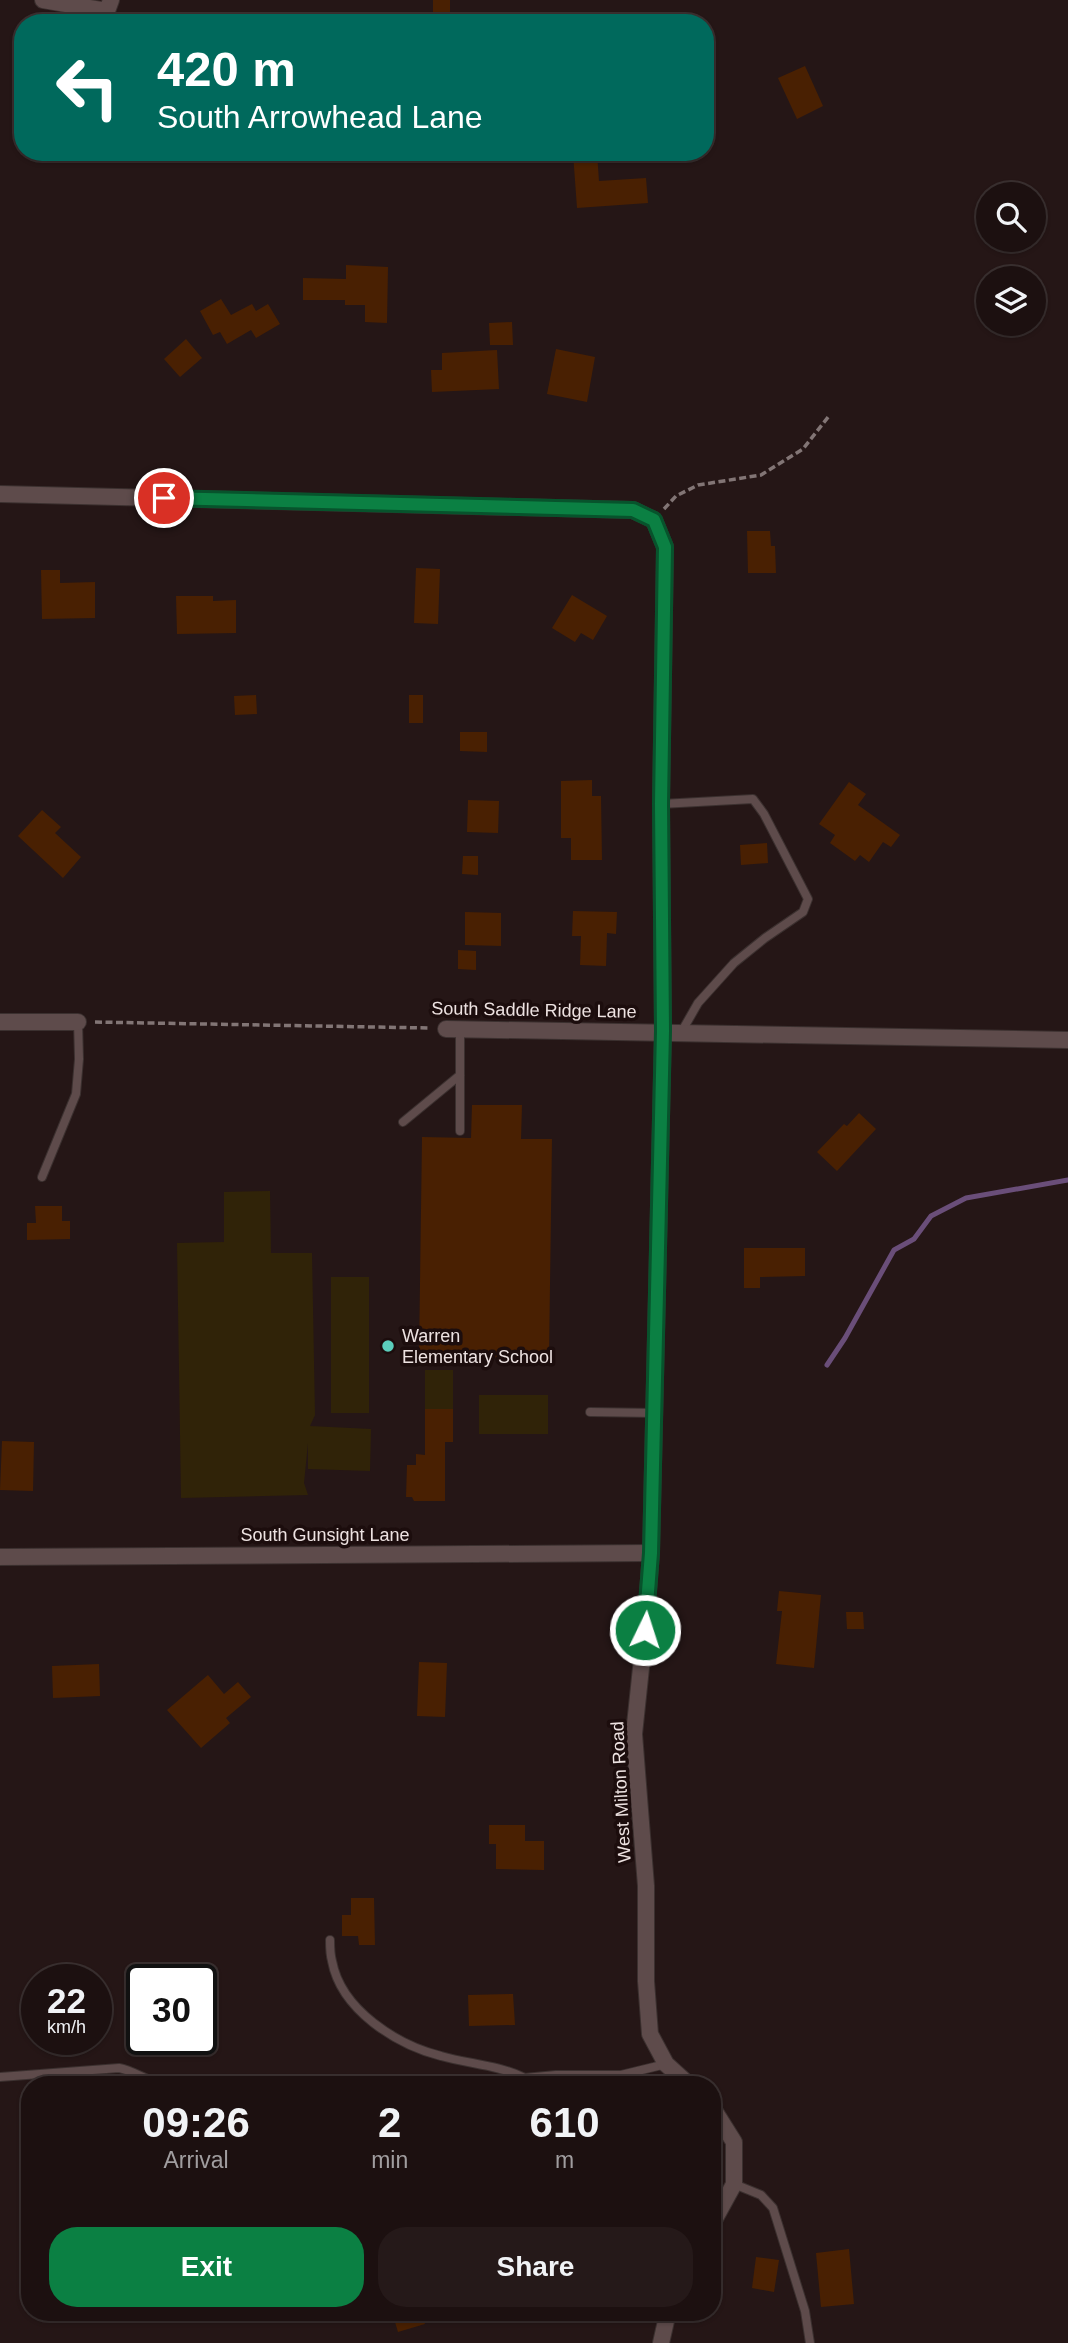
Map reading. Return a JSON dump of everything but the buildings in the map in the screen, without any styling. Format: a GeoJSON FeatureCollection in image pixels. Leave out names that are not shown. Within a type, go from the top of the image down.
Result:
{"type":"FeatureCollection","features":[{"type":"Feature","properties":{"kind":"street"},"geometry":{"type":"LineString","coordinates":[[43,0],[107,10],[111,0]]}},
{"type":"Feature","properties":{"kind":"street"},"geometry":{"type":"LineString","coordinates":[[0,495],[633,510],[654,520]]}},
{"type":"Feature","properties":{"kind":"street","name":"West Milton Road"},"geometry":{"type":"LineString","coordinates":[[654,520],[665,547],[661,804],[663,1031],[651,1553],[634,1734],[646,1885],[646,1981],[650,2034],[666,2064],[679,2076]]}},
{"type":"Feature","properties":{"kind":"street"},"geometry":{"type":"LineString","coordinates":[[0,1022],[78,1022]]}},
{"type":"Feature","properties":{"kind":"street","name":"South Saddle Ridge Lane"},"geometry":{"type":"LineString","coordinates":[[453,1029],[1068,1040]]}},
{"type":"Feature","properties":{"kind":"street","name":"South Gunsight Lane"},"geometry":{"type":"LineString","coordinates":[[0,1557],[651,1553]]}},
{"type":"Feature","properties":{"kind":"street"},"geometry":{"type":"LineString","coordinates":[[721,2121],[734,2142],[734,2184],[721,2208]]}},
{"type":"Feature","properties":{"kind":"street"},"geometry":{"type":"LineString","coordinates":[[661,2343],[666,2321]]}},
{"type":"Feature","properties":{"kind":"lane"},"geometry":{"type":"LineString","coordinates":[[661,804],[753,799],[764,814],[808,899],[803,912],[734,963],[698,1003],[682,1031]]}},
{"type":"Feature","properties":{"kind":"lane"},"geometry":{"type":"LineString","coordinates":[[42,1177],[76,1094],[78,1022]]}},
{"type":"Feature","properties":{"kind":"lane"},"geometry":{"type":"LineString","coordinates":[[453,1029],[460,1075],[460,1131]]}},
{"type":"Feature","properties":{"kind":"lane"},"geometry":{"type":"LineString","coordinates":[[403,1122],[460,1075]]}},
{"type":"Feature","properties":{"kind":"lane"},"geometry":{"type":"LineString","coordinates":[[590,1412],[654,1413]]}},
{"type":"Feature","properties":{"kind":"lane"},"geometry":{"type":"LineString","coordinates":[[330,1940],[332,1963],[342,1987],[360,2010],[385,2033],[441,2057],[509,2070],[520,2076]]}},
{"type":"Feature","properties":{"kind":"lane"},"geometry":{"type":"LineString","coordinates":[[545,2076],[621,2075],[666,2064]]}},
{"type":"Feature","properties":{"kind":"lane"},"geometry":{"type":"LineString","coordinates":[[0,2077],[119,2068],[138,2076]]}},
{"type":"Feature","properties":{"kind":"lane"},"geometry":{"type":"LineString","coordinates":[[734,2184],[761,2195],[773,2208],[804,2311],[810,2343]]}},
{"type":"Feature","properties":{"kind":"path"},"geometry":{"type":"LineString","coordinates":[[654,520],[676,496],[698,485],[761,475],[803,449],[829,416]]}},
{"type":"Feature","properties":{"kind":"path","name":"South Saddle Ridge Lane"},"geometry":{"type":"LineString","coordinates":[[78,1022],[453,1029]]}},
{"type":"Feature","properties":{"kind":"shaded area"},"geometry":{"type":"Polygon","coordinates":[[[270,1191],[271,1253],[312,1253],[315,1415],[310,1426],[371,1429],[370,1471],[308,1469],[308,1443],[304,1483],[308,1495],[181,1498],[177,1243],[224,1242],[224,1192],[270,1191]]]}},
{"type":"Feature","properties":{"kind":"shaded area"},"geometry":{"type":"Polygon","coordinates":[[[331,1277],[369,1277],[369,1413],[331,1413],[331,1277]]]}},
{"type":"Feature","properties":{"kind":"shaded area"},"geometry":{"type":"Polygon","coordinates":[[[425,1370],[453,1370],[453,1409],[425,1409],[425,1370]]]}},
{"type":"Feature","properties":{"kind":"shaded area"},"geometry":{"type":"Polygon","coordinates":[[[479,1395],[548,1395],[548,1434],[479,1434],[479,1395]]]}},
{"type":"Feature","properties":{"kind":"waterway"},"geometry":{"type":"LineString","coordinates":[[827,1365],[894,1250],[914,1239],[931,1216],[966,1198],[1068,1180]]}},
{"type":"Feature","properties":{"kind":"place","name":"Warren Elementary School"},"geometry":{"type":"Point","coordinates":[388,1346]}},
{"type":"Feature","properties":{"kind":"route"},"geometry":{"type":"LineString","coordinates":[[164,498],[633,510],[654,520],[665,547],[661,804],[663,1031],[651,1553],[645,1630]]}}]}
